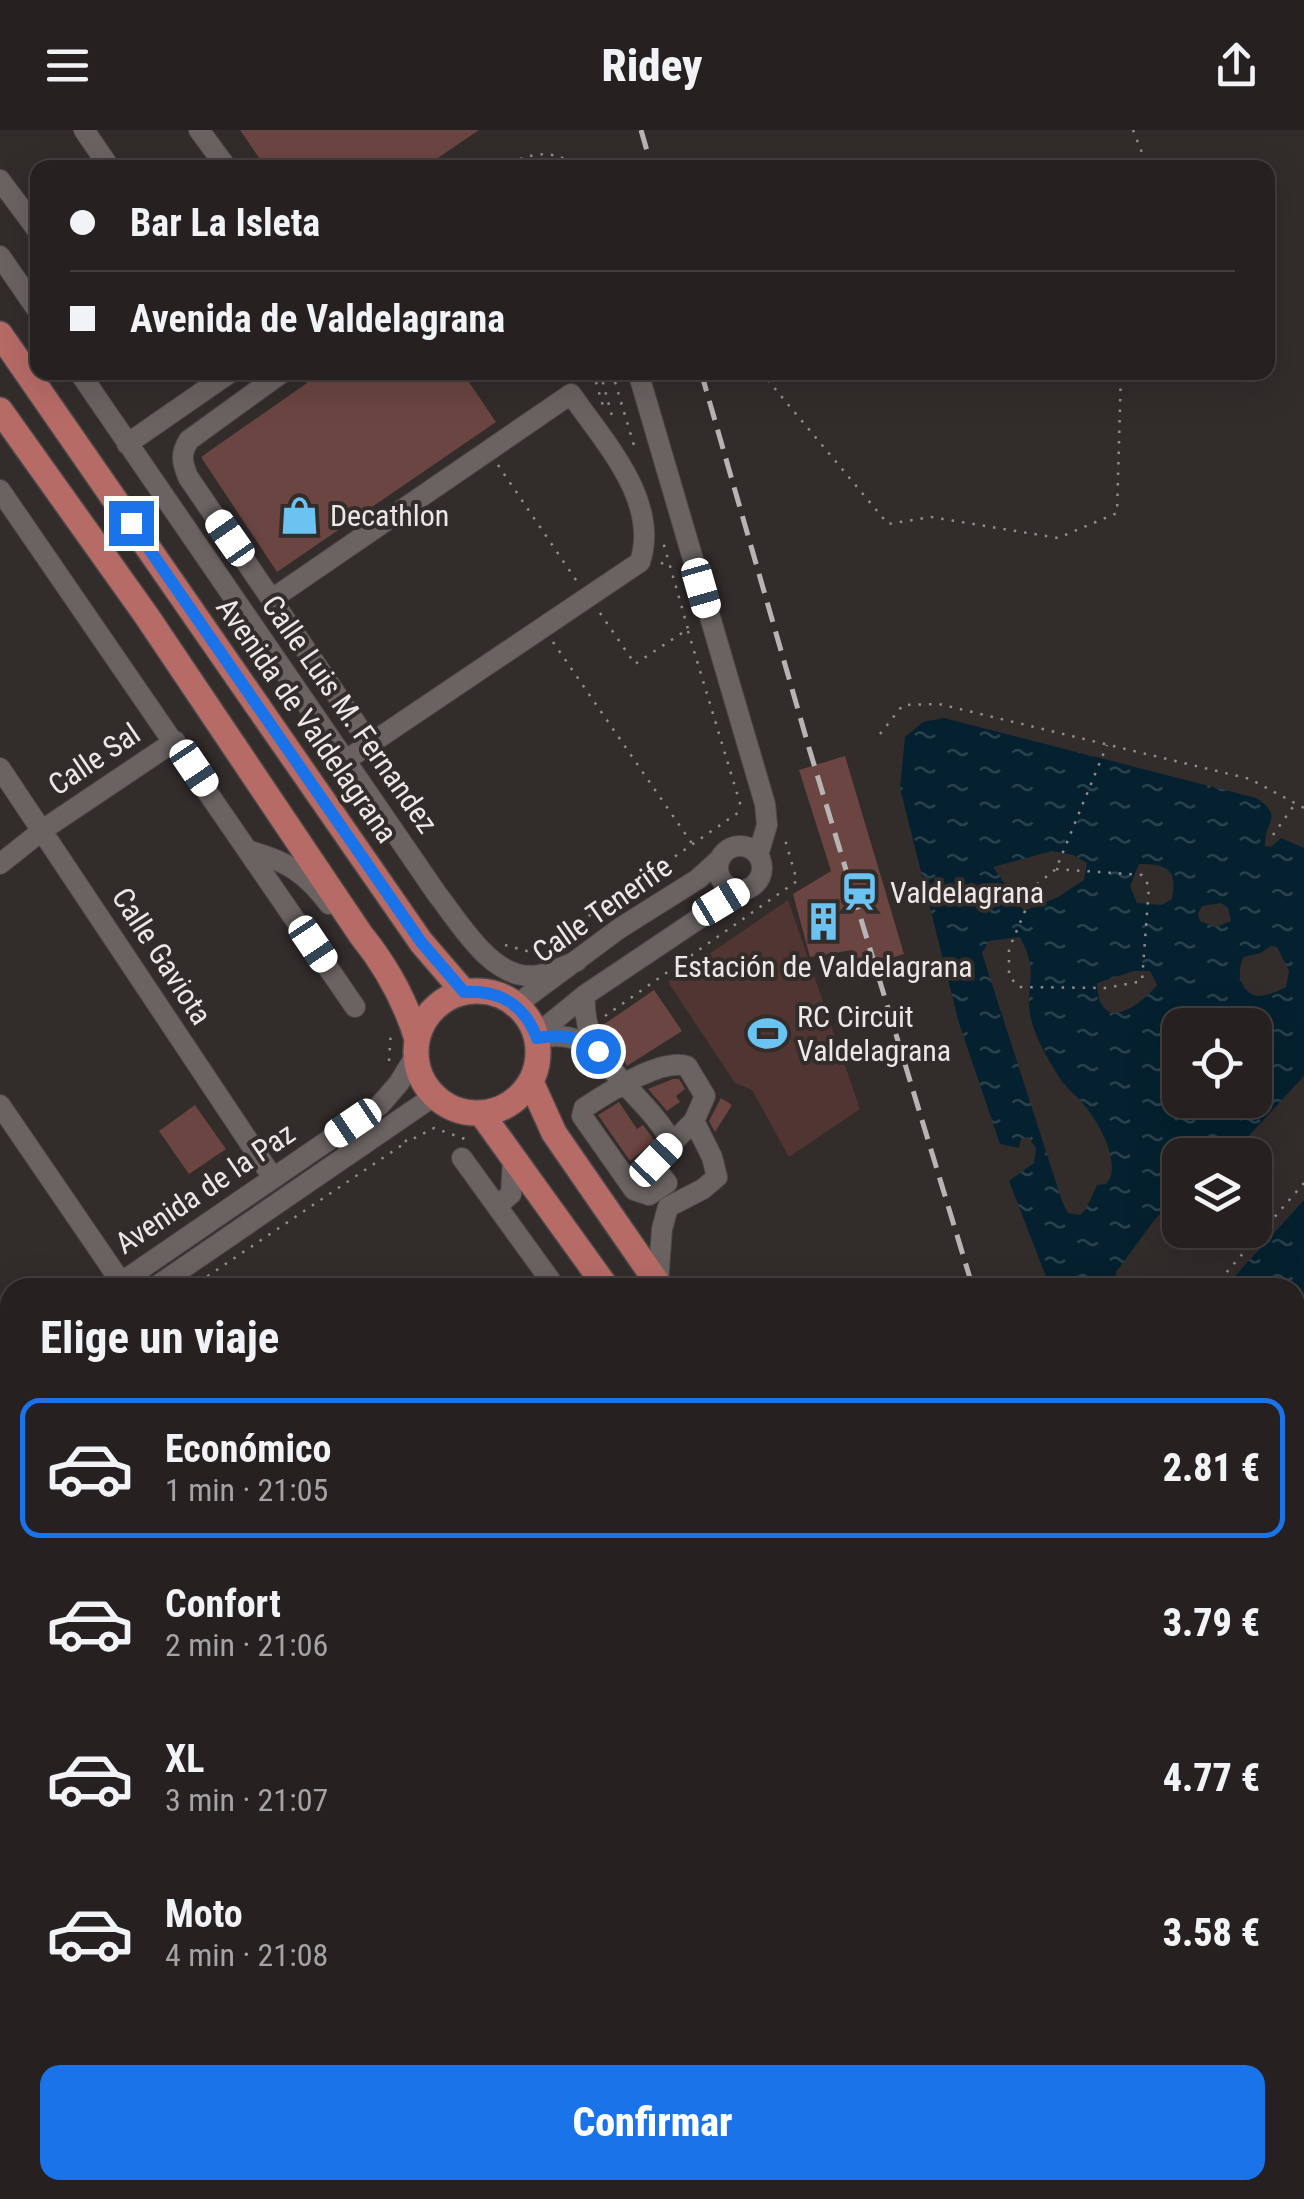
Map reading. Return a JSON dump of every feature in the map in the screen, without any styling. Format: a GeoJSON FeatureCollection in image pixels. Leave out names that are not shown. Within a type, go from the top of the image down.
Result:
{"type":"FeatureCollection","features":[{"type":"Feature","properties":{"kind":"main road","name":"Avenida de Valdelagrana"},"geometry":{"type":"LineString","coordinates":[[0,334],[30,377]]}},
{"type":"Feature","properties":{"kind":"main road","name":"Avenida de Valdelagrana"},"geometry":{"type":"LineString","coordinates":[[32,380],[416,934],[464,992]]}},
{"type":"Feature","properties":{"kind":"main road"},"geometry":{"type":"LineString","coordinates":[[0,410],[146,615],[386,968],[408,1010],[419,1071],[434,1096],[451,1107],[481,1113],[501,1108],[518,1098],[530,1082],[538,1053],[528,1018],[516,1004],[482,991],[464,992],[433,1009],[416,1047]]}},
{"type":"Feature","properties":{"kind":"main road"},"geometry":{"type":"LineString","coordinates":[[530,1082],[554,1133],[655,1278]]}},
{"type":"Feature","properties":{"kind":"main road"},"geometry":{"type":"LineString","coordinates":[[481,1113],[600,1278]]}},
{"type":"Feature","properties":{"kind":"street"},"geometry":{"type":"LineString","coordinates":[[84,130],[105,160]]}},
{"type":"Feature","properties":{"kind":"street"},"geometry":{"type":"LineString","coordinates":[[199,130],[221,160]]}},
{"type":"Feature","properties":{"kind":"street"},"geometry":{"type":"LineString","coordinates":[[0,180],[30,220]]}},
{"type":"Feature","properties":{"kind":"street"},"geometry":{"type":"LineString","coordinates":[[0,256],[30,300]]}},
{"type":"Feature","properties":{"kind":"street","name":"Calle Luis M. Fernandez"},"geometry":{"type":"LineString","coordinates":[[84,380],[437,894],[480,948],[498,964],[522,976],[540,975],[576,961]]}},
{"type":"Feature","properties":{"kind":"street"},"geometry":{"type":"LineString","coordinates":[[127,444],[219,380]]}},
{"type":"Feature","properties":{"kind":"street"},"geometry":{"type":"LineString","coordinates":[[222,380],[230,410]]}},
{"type":"Feature","properties":{"kind":"street"},"geometry":{"type":"LineString","coordinates":[[272,380],[189,440],[182,462],[188,477],[370,744]]}},
{"type":"Feature","properties":{"kind":"street"},"geometry":{"type":"LineString","coordinates":[[640,380],[765,804],[767,824],[758,855]]}},
{"type":"Feature","properties":{"kind":"street"},"geometry":{"type":"LineString","coordinates":[[272,600],[572,394],[632,484],[645,525],[646,544],[640,562],[346,760]]}},
{"type":"Feature","properties":{"kind":"street"},"geometry":{"type":"LineString","coordinates":[[0,490],[354,1006]]}},
{"type":"Feature","properties":{"kind":"street","name":"Calle Sal"},"geometry":{"type":"LineString","coordinates":[[0,864],[44,829],[175,741]]}},
{"type":"Feature","properties":{"kind":"street","name":"Calle Gaviota"},"geometry":{"type":"LineString","coordinates":[[0,768],[273,1178]]}},
{"type":"Feature","properties":{"kind":"street"},"geometry":{"type":"LineString","coordinates":[[735,846],[744,846],[758,855],[763,868],[759,882],[740,891],[732,890],[721,880],[720,860],[735,846]]}},
{"type":"Feature","properties":{"kind":"street"},"geometry":{"type":"LineString","coordinates":[[250,852],[282,860],[318,888],[339,917],[361,935]]}},
{"type":"Feature","properties":{"kind":"street","name":"Calle Tenerife"},"geometry":{"type":"LineString","coordinates":[[516,1004],[720,860]]}},
{"type":"Feature","properties":{"kind":"street","name":"Calle Tenerife"},"geometry":{"type":"LineString","coordinates":[[536,1036],[585,996],[740,891]]}},
{"type":"Feature","properties":{"kind":"street"},"geometry":{"type":"LineString","coordinates":[[585,996],[586,1020],[598,1051],[672,1143]]}},
{"type":"Feature","properties":{"kind":"street"},"geometry":{"type":"LineString","coordinates":[[536,1036],[562,1034],[582,1040],[598,1051]]}},
{"type":"Feature","properties":{"kind":"street","name":"Avenida de la Paz"},"geometry":{"type":"LineString","coordinates":[[127,1278],[380,1104],[399,1083],[416,1047]]}},
{"type":"Feature","properties":{"kind":"street"},"geometry":{"type":"LineString","coordinates":[[669,1064],[687,1066],[706,1096],[694,1121],[656,1160],[655,1168],[666,1183],[649,1195],[634,1190],[582,1116],[584,1108],[669,1064]]}},
{"type":"Feature","properties":{"kind":"street","name":"Avenida de la Paz"},"geometry":{"type":"LineString","coordinates":[[169,1278],[434,1096]]}},
{"type":"Feature","properties":{"kind":"street"},"geometry":{"type":"LineString","coordinates":[[0,1104],[112,1278]]}},
{"type":"Feature","properties":{"kind":"street"},"geometry":{"type":"LineString","coordinates":[[660,1278],[662,1229],[668,1207],[717,1177],[694,1121]]}},
{"type":"Feature","properties":{"kind":"street"},"geometry":{"type":"LineString","coordinates":[[462,1158],[549,1278]]}},
{"type":"Feature","properties":{"kind":"street"},"geometry":{"type":"LineString","coordinates":[[497,1206],[510,1194],[513,1160]]}},
{"type":"Feature","properties":{"kind":"street"},"geometry":{"type":"LineString","coordinates":[[536,1190],[549,1226],[587,1278]]}},
{"type":"Feature","properties":{"kind":"street"},"geometry":{"type":"LineString","coordinates":[[649,1195],[662,1229]]}},
{"type":"Feature","properties":{"kind":"path"},"geometry":{"type":"LineString","coordinates":[[1133,130],[1145,160]]}},
{"type":"Feature","properties":{"kind":"path"},"geometry":{"type":"LineString","coordinates":[[516,160],[527,154],[552,155],[562,160]]}},
{"type":"Feature","properties":{"kind":"path"},"geometry":{"type":"LineString","coordinates":[[595,380],[607,417],[612,416],[602,380]]}},
{"type":"Feature","properties":{"kind":"path"},"geometry":{"type":"LineString","coordinates":[[614,380],[640,466]]}},
{"type":"Feature","properties":{"kind":"path"},"geometry":{"type":"LineString","coordinates":[[768,380],[888,524],[931,517],[1058,538],[1117,513],[1121,380]]}},
{"type":"Feature","properties":{"kind":"path"},"geometry":{"type":"LineString","coordinates":[[488,451],[635,664],[688,629]]}},
{"type":"Feature","properties":{"kind":"path"},"geometry":{"type":"LineString","coordinates":[[662,540],[742,810]]}},
{"type":"Feature","properties":{"kind":"path"},"geometry":{"type":"LineString","coordinates":[[654,568],[668,559]]}},
{"type":"Feature","properties":{"kind":"path"},"geometry":{"type":"LineString","coordinates":[[549,637],[693,845]]}},
{"type":"Feature","properties":{"kind":"path"},"geometry":{"type":"LineString","coordinates":[[880,734],[903,705],[939,704],[1250,780],[1304,808]]}},
{"type":"Feature","properties":{"kind":"path"},"geometry":{"type":"LineString","coordinates":[[1056,869],[1142,875],[1149,886],[1142,981],[1106,988],[1019,987],[1010,976],[1010,949],[1036,885],[1056,869],[1107,745]]}},
{"type":"Feature","properties":{"kind":"path"},"geometry":{"type":"LineString","coordinates":[[1273,836],[1295,803]]}},
{"type":"Feature","properties":{"kind":"path"},"geometry":{"type":"LineString","coordinates":[[498,941],[527,952],[544,947],[742,810],[765,804]]}},
{"type":"Feature","properties":{"kind":"path"},"geometry":{"type":"LineString","coordinates":[[599,1019],[798,881],[784,834]]}},
{"type":"Feature","properties":{"kind":"path"},"geometry":{"type":"LineString","coordinates":[[205,1278],[407,1142]]}},
{"type":"Feature","properties":{"kind":"path"},"geometry":{"type":"LineString","coordinates":[[1222,1278],[1304,1183]]}},
{"type":"Feature","properties":{"kind":"shaded area","name":"RC Circuit Valdelagrana"},"geometry":{"type":"Polygon","coordinates":[[[788,900],[860,1109],[789,1157],[752,1090],[735,1083],[668,982],[788,900]]]}},
{"type":"Feature","properties":{"kind":"water"},"geometry":{"type":"Polygon","coordinates":[[[944,718],[1256,798],[1271,815],[1265,846],[1271,847],[1281,838],[1304,848],[1304,1076],[1272,1111],[1272,1008],[1162,1008],[1162,1118],[1265,1118],[1247,1138],[1162,1138],[1162,1212],[1116,1272],[1116,1278],[1047,1278],[1009,1181],[1034,1163],[1036,1148],[1028,1137],[1021,1139],[1019,1148],[1000,1144],[959,1023],[900,788],[905,737],[923,722],[944,718]],[[1052,851],[993,867],[1024,911],[1058,897],[1084,880],[1087,863],[1073,855],[1052,851]],[[1139,864],[1130,886],[1137,903],[1162,905],[1172,899],[1173,881],[1168,870],[1139,864]],[[1221,903],[1202,906],[1200,921],[1216,927],[1231,921],[1228,908],[1221,903]],[[1020,937],[989,941],[982,953],[1062,1201],[1068,1213],[1080,1215],[1097,1185],[1106,1184],[1111,1176],[1111,1155],[1091,1113],[1059,1077],[1036,1033],[1029,1005],[1030,964],[1020,937]],[[1277,947],[1244,957],[1240,967],[1244,988],[1253,995],[1286,987],[1289,971],[1277,947]],[[1134,971],[1097,983],[1104,1008],[1120,1012],[1130,1008],[1157,985],[1150,971],[1134,971]]]}},
{"type":"Feature","properties":{"kind":"water"},"geometry":{"type":"Polygon","coordinates":[[[1304,1200],[1304,1278],[1233,1278],[1260,1248],[1272,1248],[1272,1235],[1304,1200]]]}},
{"type":"Feature","properties":{"kind":"building"},"geometry":{"type":"Polygon","coordinates":[[[240,130],[479,130],[435,160],[261,160],[240,130]]]}},
{"type":"Feature","properties":{"kind":"building","name":"Decathlon"},"geometry":{"type":"Polygon","coordinates":[[[305,380],[467,380],[496,422],[277,572],[201,457],[307,383],[305,380]]]}},
{"type":"Feature","properties":{"kind":"building"},"geometry":{"type":"Polygon","coordinates":[[[845,756],[904,954],[858,968],[853,950],[810,957],[793,894],[831,871],[799,770],[845,756]]]}},
{"type":"Feature","properties":{"kind":"building"},"geometry":{"type":"Polygon","coordinates":[[[654,990],[682,1031],[627,1066],[603,1025],[654,990]]]}},
{"type":"Feature","properties":{"kind":"building"},"geometry":{"type":"Polygon","coordinates":[[[679,1079],[685,1089],[676,1096],[680,1102],[667,1111],[648,1089],[679,1079]]]}},
{"type":"Feature","properties":{"kind":"building"},"geometry":{"type":"Polygon","coordinates":[[[721,1098],[732,1105],[715,1132],[709,1121],[721,1098]]]}},
{"type":"Feature","properties":{"kind":"building"},"geometry":{"type":"Polygon","coordinates":[[[619,1102],[637,1129],[643,1125],[655,1141],[630,1161],[598,1115],[619,1102]]]}},
{"type":"Feature","properties":{"kind":"building"},"geometry":{"type":"Polygon","coordinates":[[[195,1105],[226,1149],[189,1174],[159,1131],[195,1105]]]}},
{"type":"Feature","properties":{"kind":"railway"},"geometry":{"type":"LineString","coordinates":[[641,130],[650,160]]}},
{"type":"Feature","properties":{"kind":"railway"},"geometry":{"type":"LineString","coordinates":[[703,380],[809,748],[970,1278]]}},
{"type":"Feature","properties":{"kind":"place","name":"Decathlon"},"geometry":{"type":"Point","coordinates":[300,515]}},
{"type":"Feature","properties":{"kind":"place","name":"Valdelagrana"},"geometry":{"type":"Point","coordinates":[860,892]}},
{"type":"Feature","properties":{"kind":"place","name":"Estación de Valdelagrana"},"geometry":{"type":"Point","coordinates":[823,922]}},
{"type":"Feature","properties":{"kind":"place","name":"RC Circuit Valdelagrana"},"geometry":{"type":"Point","coordinates":[767,1033]}},
{"type":"Feature","properties":{"kind":"route"},"geometry":{"type":"LineString","coordinates":[[131,523],[421,942],[464,992],[482,991],[516,1004],[537,1038],[562,1034],[582,1040],[598,1051]]}}]}
